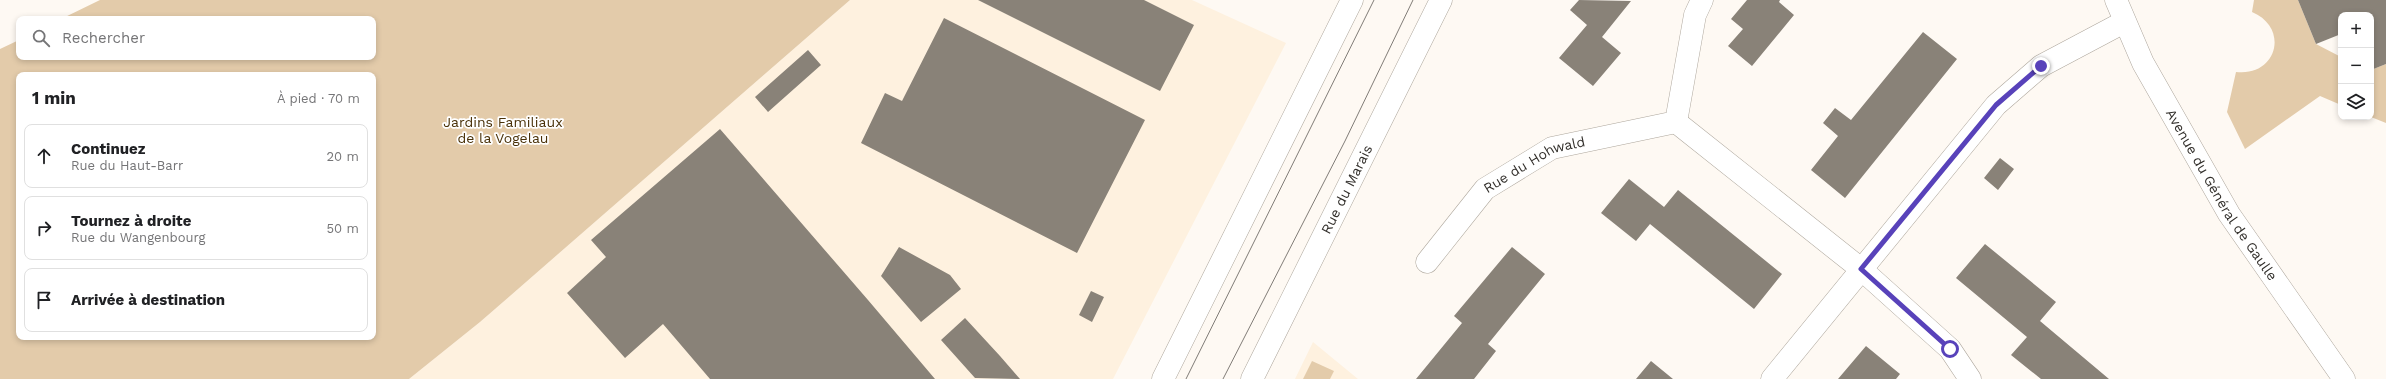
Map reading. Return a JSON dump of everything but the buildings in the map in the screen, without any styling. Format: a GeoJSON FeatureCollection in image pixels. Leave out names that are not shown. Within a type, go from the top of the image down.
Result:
{"type":"FeatureCollection","features":[{"type":"Feature","properties":{"kind":"street"},"geometry":{"type":"LineString","coordinates":[[1164,379],[1352,0]]}},
{"type":"Feature","properties":{"kind":"street","name":"Rue du Marais"},"geometry":{"type":"LineString","coordinates":[[1252,379],[1441,0]]}},
{"type":"Feature","properties":{"kind":"street"},"geometry":{"type":"LineString","coordinates":[[1702,0],[1695,15],[1676,122],[1861,269],[1950,349],[1970,379]]}},
{"type":"Feature","properties":{"kind":"street","name":"Avenue du Général de Gaulle"},"geometry":{"type":"LineString","coordinates":[[2116,0],[2124,22],[2143,63],[2229,214],[2344,379]]}},
{"type":"Feature","properties":{"kind":"street"},"geometry":{"type":"LineString","coordinates":[[1772,379],[1996,105],[2041,66],[2124,22]]}},
{"type":"Feature","properties":{"kind":"street","name":"Rue du Hohwald"},"geometry":{"type":"LineString","coordinates":[[1427,262],[1485,189],[1552,148],[1676,122]]}},
{"type":"Feature","properties":{"kind":"shaded area"},"geometry":{"type":"Polygon","coordinates":[[[850,0],[1192,0],[1286,43],[1113,379],[409,379],[480,322],[850,0]]]}},
{"type":"Feature","properties":{"kind":"shaded area"},"geometry":{"type":"Polygon","coordinates":[[[1313,342],[1358,379],[1295,379],[1313,342]]]}},
{"type":"Feature","properties":{"kind":"green space","name":"Jardins Familiaux de la Vogelau"},"geometry":{"type":"Polygon","coordinates":[[[100,0],[850,0],[480,322],[409,379],[0,379],[0,49],[16,41],[16,60],[376,60],[376,16],[67,16],[100,0]]]}},
{"type":"Feature","properties":{"kind":"green space"},"geometry":{"type":"Polygon","coordinates":[[[2254,0],[2298,0],[2316,44],[2338,55],[2338,104],[2320,96],[2245,149],[2227,112],[2236,72],[2250,72],[2261,67],[2269,59],[2274,50],[2274,39],[2271,29],[2264,19],[2252,12],[2254,0]]]}},
{"type":"Feature","properties":{"kind":"green space"},"geometry":{"type":"Polygon","coordinates":[[[2386,64],[2386,123],[2374,118],[2374,69],[2386,64]]]}},
{"type":"Feature","properties":{"kind":"green space"},"geometry":{"type":"Polygon","coordinates":[[[1312,361],[1334,371],[1330,379],[1303,379],[1312,361]]]}},
{"type":"Feature","properties":{"kind":"tram line"},"geometry":{"type":"LineString","coordinates":[[1186,379],[1374,0]]}},
{"type":"Feature","properties":{"kind":"tram line"},"geometry":{"type":"LineString","coordinates":[[1223,379],[1345,141],[1413,0]]}},
{"type":"Feature","properties":{"kind":"route"},"geometry":{"type":"LineString","coordinates":[[1950,349],[1861,269],[1996,105],[2041,66]]}}]}
